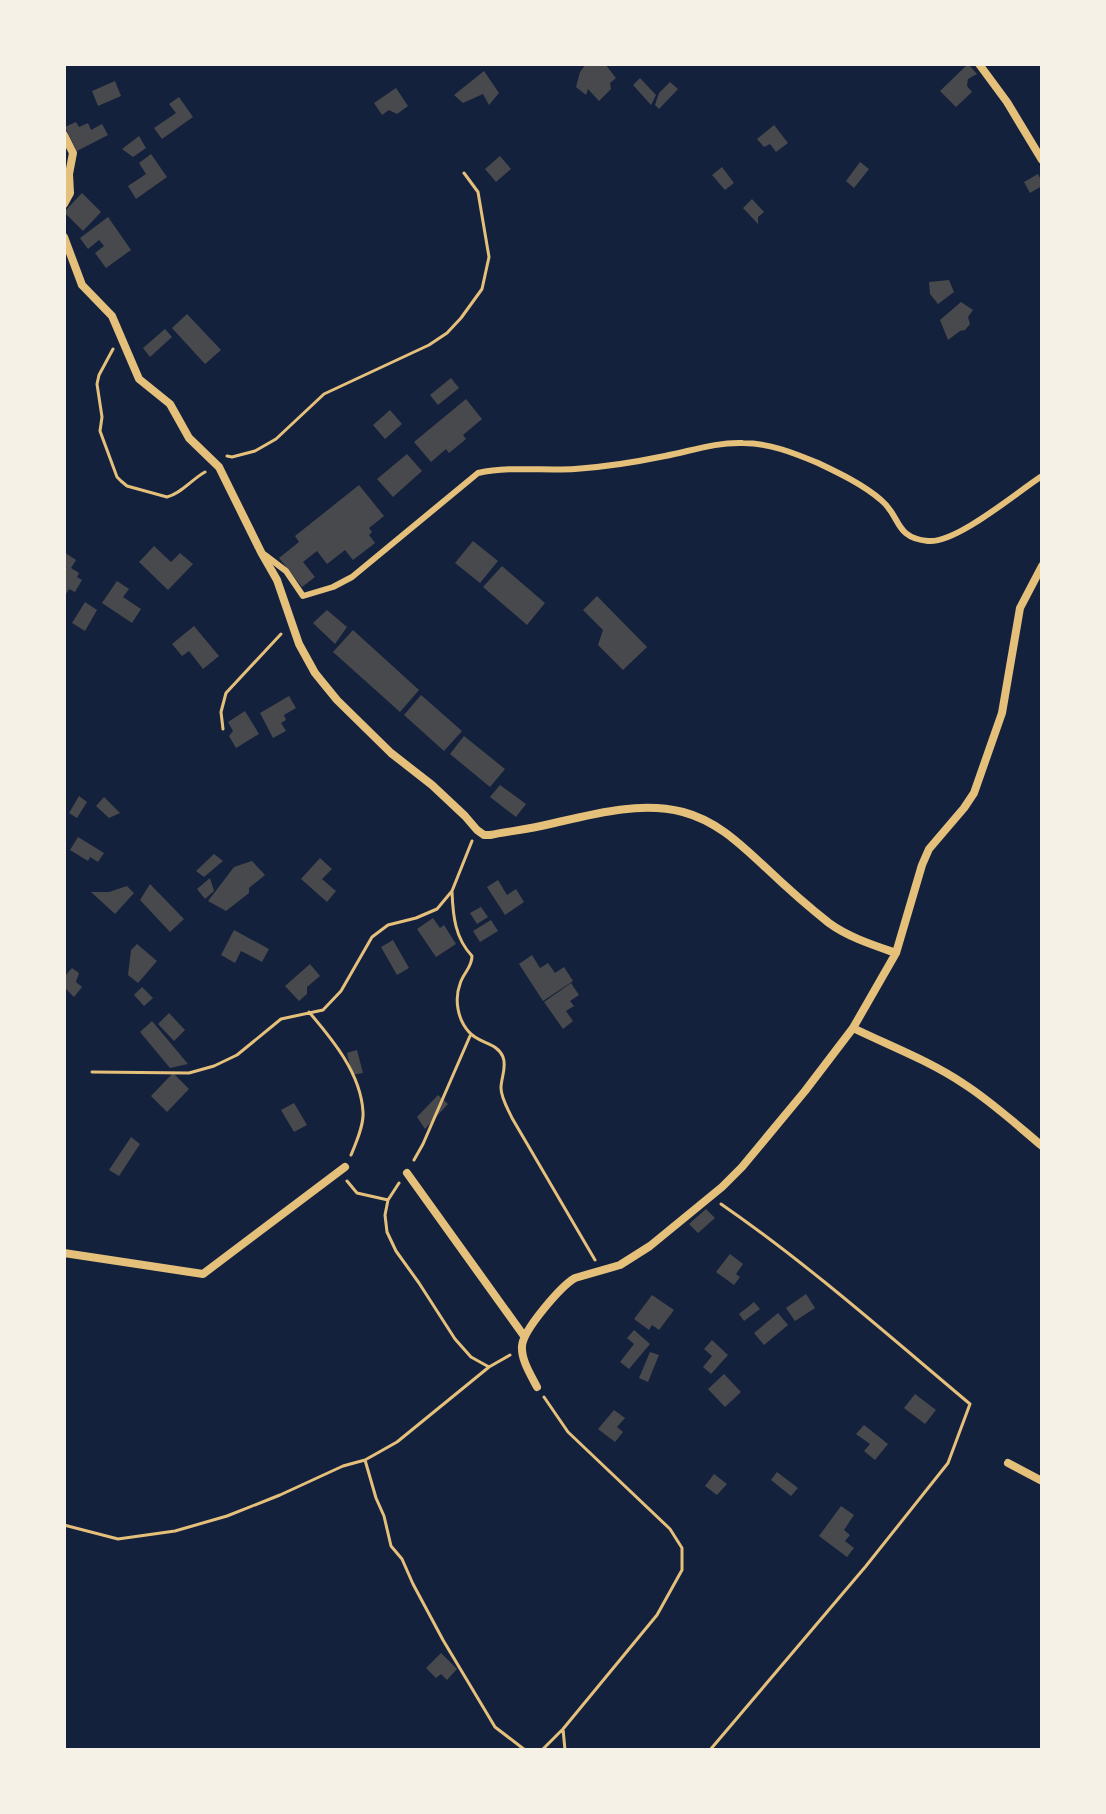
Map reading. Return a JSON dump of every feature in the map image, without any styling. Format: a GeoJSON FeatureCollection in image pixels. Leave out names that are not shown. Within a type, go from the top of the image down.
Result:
{"type":"FeatureCollection","features":[{"type":"Feature","properties":{"kind":"street"},"geometry":{"type":"LineString","coordinates":[[979,64],[1007,102],[1042,160]]}},
{"type":"Feature","properties":{"kind":"street"},"geometry":{"type":"LineString","coordinates":[[64,135],[73,153],[69,174],[70,193],[64,204]]}},
{"type":"Feature","properties":{"kind":"street"},"geometry":{"type":"LineString","coordinates":[[65,237],[84,289],[112,316],[139,379],[170,404],[189,438],[219,467],[277,580],[299,644],[315,673],[337,700],[391,753],[452,804],[477,830],[490,835],[620,810],[685,813],[705,820],[736,839],[831,924],[854,937],[896,953]]}},
{"type":"Feature","properties":{"kind":"street"},"geometry":{"type":"LineString","coordinates":[[537,1387],[521,1349],[524,1336],[552,1300],[568,1282],[620,1265],[650,1246],[710,1197],[742,1167],[853,1028],[896,953],[929,849],[974,793],[1002,713],[1020,608],[1042,566]]}},
{"type":"Feature","properties":{"kind":"street"},"geometry":{"type":"LineString","coordinates":[[853,1028],[961,1082],[1042,1146]]}},
{"type":"Feature","properties":{"kind":"street"},"geometry":{"type":"LineString","coordinates":[[64,1253],[203,1274],[345,1167]]}},
{"type":"Feature","properties":{"kind":"street"},"geometry":{"type":"LineString","coordinates":[[407,1173],[524,1336]]}},
{"type":"Feature","properties":{"kind":"street"},"geometry":{"type":"LineString","coordinates":[[1008,1463],[1042,1481]]}},
{"type":"Feature","properties":{"kind":"lane"},"geometry":{"type":"LineString","coordinates":[[261,552],[286,571],[303,596],[333,587],[352,577],[478,473],[521,468],[574,469],[665,456],[715,445],[743,443],[782,448],[820,464],[879,497],[889,507],[899,527],[911,537],[931,542],[955,536],[1042,476]]}},
{"type":"Feature","properties":{"kind":"path"},"geometry":{"type":"LineString","coordinates":[[204,451],[232,457],[255,451],[276,439],[324,394],[429,345],[447,333],[482,289],[489,257],[478,192],[464,173]]}},
{"type":"Feature","properties":{"kind":"path"},"geometry":{"type":"LineString","coordinates":[[121,336],[102,367],[97,384],[102,417],[100,431],[117,477],[127,486],[167,497],[173,496],[198,476],[219,467]]}},
{"type":"Feature","properties":{"kind":"path"},"geometry":{"type":"LineString","coordinates":[[223,729],[221,712],[226,693],[290,621]]}},
{"type":"Feature","properties":{"kind":"path"},"geometry":{"type":"LineString","coordinates":[[92,1072],[189,1073],[237,1055],[281,1019],[323,1010],[341,991],[372,937],[388,925],[437,909],[452,891],[477,830]]}},
{"type":"Feature","properties":{"kind":"path"},"geometry":{"type":"LineString","coordinates":[[452,891],[452,908],[462,945],[472,956],[472,964],[460,984],[457,1005],[464,1027],[474,1039],[496,1047],[502,1053],[501,1088],[512,1118],[602,1270]]}},
{"type":"Feature","properties":{"kind":"path"},"geometry":{"type":"LineString","coordinates":[[309,1012],[348,1066],[364,1115],[345,1167],[347,1182],[357,1193],[388,1200]]}},
{"type":"Feature","properties":{"kind":"path"},"geometry":{"type":"LineString","coordinates":[[710,1197],[748,1222],[970,1404],[948,1463],[866,1566],[710,1750]]}},
{"type":"Feature","properties":{"kind":"path"},"geometry":{"type":"LineString","coordinates":[[64,1525],[118,1539],[175,1531],[227,1516],[343,1466],[365,1460],[397,1442],[489,1367],[521,1349]]}},
{"type":"Feature","properties":{"kind":"path"},"geometry":{"type":"LineString","coordinates":[[537,1387],[568,1432],[670,1529],[682,1548],[683,1557],[682,1570],[657,1615],[542,1750]]}},
{"type":"Feature","properties":{"kind":"path"},"geometry":{"type":"LineString","coordinates":[[365,1460],[391,1546],[402,1559],[443,1640],[495,1727],[525,1750]]}},
{"type":"Feature","properties":{"kind":"path"},"geometry":{"type":"LineString","coordinates":[[563,1729],[565,1750]]}},
{"type":"Feature","properties":{"kind":"building"},"geometry":{"type":"Polygon","coordinates":[[[586,64],[605,64],[616,78],[610,83],[611,89],[599,101],[588,89],[586,95],[576,87],[586,64]]]}},
{"type":"Feature","properties":{"kind":"building"},"geometry":{"type":"Polygon","coordinates":[[[968,64],[977,74],[968,79],[967,86],[972,92],[956,107],[940,91],[968,64]]]}},
{"type":"Feature","properties":{"kind":"building"},"geometry":{"type":"Polygon","coordinates":[[[484,71],[499,93],[489,105],[483,94],[463,103],[454,95],[484,71]]]}},
{"type":"Feature","properties":{"kind":"building"},"geometry":{"type":"Polygon","coordinates":[[[640,78],[656,95],[651,105],[633,85],[640,78]]]}},
{"type":"Feature","properties":{"kind":"building"},"geometry":{"type":"Polygon","coordinates":[[[115,81],[121,96],[98,106],[92,91],[115,81]]]}},
{"type":"Feature","properties":{"kind":"building"},"geometry":{"type":"Polygon","coordinates":[[[670,82],[678,89],[659,109],[655,105],[659,93],[670,82]]]}},
{"type":"Feature","properties":{"kind":"building"},"geometry":{"type":"Polygon","coordinates":[[[396,88],[408,106],[397,114],[389,110],[382,115],[374,103],[396,88]]]}},
{"type":"Feature","properties":{"kind":"building"},"geometry":{"type":"Polygon","coordinates":[[[179,97],[193,117],[162,139],[154,128],[176,113],[169,104],[179,97]]]}},
{"type":"Feature","properties":{"kind":"building"},"geometry":{"type":"Polygon","coordinates":[[[76,122],[79,127],[88,123],[91,130],[102,124],[108,135],[77,151],[65,127],[76,122]]]}},
{"type":"Feature","properties":{"kind":"building"},"geometry":{"type":"Polygon","coordinates":[[[774,125],[788,143],[776,152],[770,144],[764,147],[757,139],[774,125]]]}},
{"type":"Feature","properties":{"kind":"building"},"geometry":{"type":"Polygon","coordinates":[[[139,136],[146,148],[133,157],[122,149],[139,136]]]}},
{"type":"Feature","properties":{"kind":"building"},"geometry":{"type":"Polygon","coordinates":[[[151,154],[167,177],[136,199],[128,186],[146,174],[139,163],[151,154]]]}},
{"type":"Feature","properties":{"kind":"building"},"geometry":{"type":"Polygon","coordinates":[[[500,156],[511,169],[496,182],[485,169],[500,156]]]}},
{"type":"Feature","properties":{"kind":"building"},"geometry":{"type":"Polygon","coordinates":[[[860,162],[869,169],[854,188],[846,181],[860,162]]]}},
{"type":"Feature","properties":{"kind":"building"},"geometry":{"type":"Polygon","coordinates":[[[722,167],[734,183],[725,190],[712,175],[722,167]]]}},
{"type":"Feature","properties":{"kind":"building"},"geometry":{"type":"Polygon","coordinates":[[[1038,174],[1042,186],[1030,193],[1024,182],[1038,174]]]}},
{"type":"Feature","properties":{"kind":"building"},"geometry":{"type":"Polygon","coordinates":[[[82,193],[101,212],[83,231],[64,212],[82,193]]]}},
{"type":"Feature","properties":{"kind":"building"},"geometry":{"type":"Polygon","coordinates":[[[752,199],[764,212],[758,217],[758,224],[743,208],[752,199]]]}},
{"type":"Feature","properties":{"kind":"building"},"geometry":{"type":"Polygon","coordinates":[[[108,217],[131,250],[106,268],[95,253],[104,246],[99,240],[88,249],[80,238],[108,217]]]}},
{"type":"Feature","properties":{"kind":"building"},"geometry":{"type":"Polygon","coordinates":[[[949,280],[954,292],[938,304],[930,294],[929,282],[949,280]]]}},
{"type":"Feature","properties":{"kind":"building"},"geometry":{"type":"Polygon","coordinates":[[[961,302],[973,310],[968,317],[970,324],[948,340],[940,320],[961,302]]]}},
{"type":"Feature","properties":{"kind":"building"},"geometry":{"type":"Polygon","coordinates":[[[187,314],[221,350],[205,364],[172,328],[187,314]]]}},
{"type":"Feature","properties":{"kind":"building"},"geometry":{"type":"Polygon","coordinates":[[[165,329],[172,337],[150,357],[143,348],[165,329]]]}},
{"type":"Feature","properties":{"kind":"building"},"geometry":{"type":"Polygon","coordinates":[[[451,378],[459,388],[438,405],[430,395],[451,378]]]}},
{"type":"Feature","properties":{"kind":"building"},"geometry":{"type":"Polygon","coordinates":[[[466,399],[482,419],[463,435],[466,439],[449,453],[446,449],[431,462],[414,442],[466,399]]]}},
{"type":"Feature","properties":{"kind":"building"},"geometry":{"type":"Polygon","coordinates":[[[390,410],[402,424],[385,439],[373,425],[390,410]]]}},
{"type":"Feature","properties":{"kind":"building"},"geometry":{"type":"Polygon","coordinates":[[[407,454],[422,471],[393,497],[377,479],[407,454]]]}},
{"type":"Feature","properties":{"kind":"building"},"geometry":{"type":"Polygon","coordinates":[[[359,485],[384,516],[369,528],[372,532],[369,535],[375,543],[353,560],[345,550],[327,564],[317,551],[303,562],[315,577],[302,587],[279,558],[299,542],[295,536],[359,485]]]}},
{"type":"Feature","properties":{"kind":"building"},"geometry":{"type":"Polygon","coordinates":[[[473,541],[498,561],[480,583],[455,563],[473,541]]]}},
{"type":"Feature","properties":{"kind":"building"},"geometry":{"type":"Polygon","coordinates":[[[154,546],[171,562],[180,553],[193,564],[168,590],[139,562],[154,546]]]}},
{"type":"Feature","properties":{"kind":"building"},"geometry":{"type":"Polygon","coordinates":[[[64,552],[76,560],[71,568],[79,573],[77,577],[82,580],[75,592],[69,589],[64,597],[64,552]]]}},
{"type":"Feature","properties":{"kind":"building"},"geometry":{"type":"Polygon","coordinates":[[[502,566],[545,603],[527,625],[483,587],[502,566]]]}},
{"type":"Feature","properties":{"kind":"building"},"geometry":{"type":"Polygon","coordinates":[[[117,581],[129,589],[123,597],[141,609],[132,623],[102,603],[117,581]]]}},
{"type":"Feature","properties":{"kind":"building"},"geometry":{"type":"Polygon","coordinates":[[[597,596],[647,647],[623,670],[598,645],[603,630],[583,610],[597,596]]]}},
{"type":"Feature","properties":{"kind":"building"},"geometry":{"type":"Polygon","coordinates":[[[85,602],[97,610],[85,631],[72,623],[85,602]]]}},
{"type":"Feature","properties":{"kind":"building"},"geometry":{"type":"Polygon","coordinates":[[[327,610],[347,627],[335,644],[313,623],[327,610]]]}},
{"type":"Feature","properties":{"kind":"building"},"geometry":{"type":"Polygon","coordinates":[[[194,626],[219,656],[203,669],[189,651],[182,656],[172,644],[194,626]]]}},
{"type":"Feature","properties":{"kind":"building"},"geometry":{"type":"Polygon","coordinates":[[[353,630],[419,690],[400,712],[333,652],[353,630]]]}},
{"type":"Feature","properties":{"kind":"building"},"geometry":{"type":"Polygon","coordinates":[[[421,695],[462,731],[444,751],[404,715],[421,695]]]}},
{"type":"Feature","properties":{"kind":"building"},"geometry":{"type":"Polygon","coordinates":[[[289,696],[296,708],[284,715],[286,720],[281,723],[286,731],[273,738],[260,713],[289,696]]]}},
{"type":"Feature","properties":{"kind":"building"},"geometry":{"type":"Polygon","coordinates":[[[245,711],[259,734],[236,748],[229,736],[233,731],[228,722],[245,711]]]}},
{"type":"Feature","properties":{"kind":"building"},"geometry":{"type":"Polygon","coordinates":[[[464,736],[505,769],[490,787],[450,754],[464,736]]]}},
{"type":"Feature","properties":{"kind":"building"},"geometry":{"type":"Polygon","coordinates":[[[500,785],[526,804],[516,817],[490,797],[500,785]]]}},
{"type":"Feature","properties":{"kind":"building"},"geometry":{"type":"Polygon","coordinates":[[[79,796],[87,802],[77,818],[69,813],[79,796]]]}},
{"type":"Feature","properties":{"kind":"building"},"geometry":{"type":"Polygon","coordinates":[[[104,797],[120,813],[109,818],[96,806],[104,797]]]}},
{"type":"Feature","properties":{"kind":"building"},"geometry":{"type":"Polygon","coordinates":[[[78,837],[104,853],[98,862],[90,857],[88,861],[70,850],[78,837]]]}},
{"type":"Feature","properties":{"kind":"building"},"geometry":{"type":"Polygon","coordinates":[[[214,854],[223,861],[204,877],[196,871],[214,854]]]}},
{"type":"Feature","properties":{"kind":"building"},"geometry":{"type":"Polygon","coordinates":[[[320,858],[332,869],[322,879],[336,891],[327,902],[301,879],[320,858]]]}},
{"type":"Feature","properties":{"kind":"building"},"geometry":{"type":"Polygon","coordinates":[[[252,861],[265,875],[249,888],[249,893],[226,911],[208,901],[234,867],[252,861]]]}},
{"type":"Feature","properties":{"kind":"building"},"geometry":{"type":"Polygon","coordinates":[[[210,878],[214,891],[205,899],[197,889],[210,878]]]}},
{"type":"Feature","properties":{"kind":"building"},"geometry":{"type":"Polygon","coordinates":[[[498,880],[507,895],[516,889],[524,902],[505,915],[487,887],[498,880]]]}},
{"type":"Feature","properties":{"kind":"building"},"geometry":{"type":"Polygon","coordinates":[[[150,884],[184,919],[170,932],[140,900],[150,884]]]}},
{"type":"Feature","properties":{"kind":"building"},"geometry":{"type":"Polygon","coordinates":[[[127,886],[134,893],[115,914],[91,892],[109,892],[127,886]]]}},
{"type":"Feature","properties":{"kind":"building"},"geometry":{"type":"Polygon","coordinates":[[[481,907],[488,917],[477,924],[470,913],[481,907]]]}},
{"type":"Feature","properties":{"kind":"building"},"geometry":{"type":"Polygon","coordinates":[[[433,918],[440,928],[444,925],[456,944],[436,957],[417,929],[433,918]]]}},
{"type":"Feature","properties":{"kind":"building"},"geometry":{"type":"Polygon","coordinates":[[[491,920],[498,931],[480,942],[473,931],[491,920]]]}},
{"type":"Feature","properties":{"kind":"building"},"geometry":{"type":"Polygon","coordinates":[[[234,930],[269,949],[262,962],[241,951],[235,963],[221,955],[234,930]]]}},
{"type":"Feature","properties":{"kind":"building"},"geometry":{"type":"Polygon","coordinates":[[[393,940],[409,968],[397,975],[381,947],[393,940]]]}},
{"type":"Feature","properties":{"kind":"building"},"geometry":{"type":"Polygon","coordinates":[[[137,944],[157,961],[138,983],[128,975],[131,950],[137,944]]]}},
{"type":"Feature","properties":{"kind":"building"},"geometry":{"type":"Polygon","coordinates":[[[532,955],[540,968],[548,963],[555,973],[564,967],[573,981],[543,1001],[519,964],[532,955]]]}},
{"type":"Feature","properties":{"kind":"building"},"geometry":{"type":"Polygon","coordinates":[[[310,964],[320,976],[307,987],[307,994],[299,1001],[285,986],[310,964]]]}},
{"type":"Feature","properties":{"kind":"building"},"geometry":{"type":"Polygon","coordinates":[[[72,968],[79,973],[76,982],[82,987],[74,997],[64,987],[64,977],[72,968]]]}},
{"type":"Feature","properties":{"kind":"building"},"geometry":{"type":"Polygon","coordinates":[[[571,983],[579,995],[570,1001],[574,1006],[566,1011],[573,1021],[563,1029],[544,1002],[571,983]]]}},
{"type":"Feature","properties":{"kind":"building"},"geometry":{"type":"Polygon","coordinates":[[[142,987],[153,998],[144,1006],[134,995],[142,987]]]}},
{"type":"Feature","properties":{"kind":"building"},"geometry":{"type":"Polygon","coordinates":[[[169,1013],[185,1030],[174,1041],[158,1024],[169,1013]]]}},
{"type":"Feature","properties":{"kind":"building"},"geometry":{"type":"Polygon","coordinates":[[[152,1021],[188,1064],[170,1068],[140,1032],[152,1021]]]}},
{"type":"Feature","properties":{"kind":"building"},"geometry":{"type":"Polygon","coordinates":[[[357,1050],[363,1073],[352,1075],[347,1053],[357,1050]]]}},
{"type":"Feature","properties":{"kind":"building"},"geometry":{"type":"Polygon","coordinates":[[[173,1073],[189,1089],[167,1112],[151,1096],[173,1073]]]}},
{"type":"Feature","properties":{"kind":"building"},"geometry":{"type":"Polygon","coordinates":[[[438,1095],[448,1104],[425,1129],[417,1117],[438,1095]]]}},
{"type":"Feature","properties":{"kind":"building"},"geometry":{"type":"Polygon","coordinates":[[[294,1103],[307,1125],[294,1132],[281,1110],[294,1103]]]}},
{"type":"Feature","properties":{"kind":"building"},"geometry":{"type":"Polygon","coordinates":[[[131,1137],[140,1144],[119,1176],[109,1170],[131,1137]]]}},
{"type":"Feature","properties":{"kind":"building"},"geometry":{"type":"Polygon","coordinates":[[[706,1209],[715,1218],[698,1233],[689,1224],[706,1209]]]}},
{"type":"Feature","properties":{"kind":"building"},"geometry":{"type":"Polygon","coordinates":[[[730,1254],[743,1264],[736,1274],[740,1277],[734,1285],[716,1272],[730,1254]]]}},
{"type":"Feature","properties":{"kind":"building"},"geometry":{"type":"Polygon","coordinates":[[[806,1294],[815,1308],[795,1321],[786,1308],[806,1294]]]}},
{"type":"Feature","properties":{"kind":"building"},"geometry":{"type":"Polygon","coordinates":[[[652,1295],[674,1310],[659,1330],[652,1325],[649,1330],[634,1319],[652,1295]]]}},
{"type":"Feature","properties":{"kind":"building"},"geometry":{"type":"Polygon","coordinates":[[[754,1302],[760,1309],[744,1321],[739,1314],[754,1302]]]}},
{"type":"Feature","properties":{"kind":"building"},"geometry":{"type":"Polygon","coordinates":[[[778,1313],[788,1325],[764,1345],[754,1333],[778,1313]]]}},
{"type":"Feature","properties":{"kind":"building"},"geometry":{"type":"Polygon","coordinates":[[[634,1330],[650,1344],[629,1369],[620,1362],[634,1344],[627,1338],[634,1330]]]}},
{"type":"Feature","properties":{"kind":"building"},"geometry":{"type":"Polygon","coordinates":[[[712,1340],[728,1355],[711,1374],[703,1367],[712,1356],[704,1349],[712,1340]]]}},
{"type":"Feature","properties":{"kind":"building"},"geometry":{"type":"Polygon","coordinates":[[[650,1352],[659,1355],[648,1382],[639,1378],[650,1352]]]}},
{"type":"Feature","properties":{"kind":"building"},"geometry":{"type":"Polygon","coordinates":[[[724,1374],[741,1392],[725,1407],[708,1389],[724,1374]]]}},
{"type":"Feature","properties":{"kind":"building"},"geometry":{"type":"Polygon","coordinates":[[[915,1394],[936,1410],[925,1424],[904,1408],[915,1394]]]}},
{"type":"Feature","properties":{"kind":"building"},"geometry":{"type":"Polygon","coordinates":[[[614,1410],[625,1418],[617,1427],[623,1432],[615,1442],[598,1429],[614,1410]]]}},
{"type":"Feature","properties":{"kind":"building"},"geometry":{"type":"Polygon","coordinates":[[[864,1425],[888,1444],[875,1460],[864,1451],[870,1444],[856,1434],[864,1425]]]}},
{"type":"Feature","properties":{"kind":"building"},"geometry":{"type":"Polygon","coordinates":[[[777,1472],[798,1488],[791,1496],[771,1480],[777,1472]]]}},
{"type":"Feature","properties":{"kind":"building"},"geometry":{"type":"Polygon","coordinates":[[[714,1474],[727,1484],[717,1495],[705,1486],[714,1474]]]}},
{"type":"Feature","properties":{"kind":"building"},"geometry":{"type":"Polygon","coordinates":[[[841,1506],[854,1515],[844,1530],[850,1535],[845,1541],[854,1548],[847,1557],[819,1536],[841,1506]]]}},
{"type":"Feature","properties":{"kind":"building"},"geometry":{"type":"Polygon","coordinates":[[[441,1653],[457,1669],[447,1680],[441,1674],[436,1678],[426,1668],[441,1653]]]}}]}
